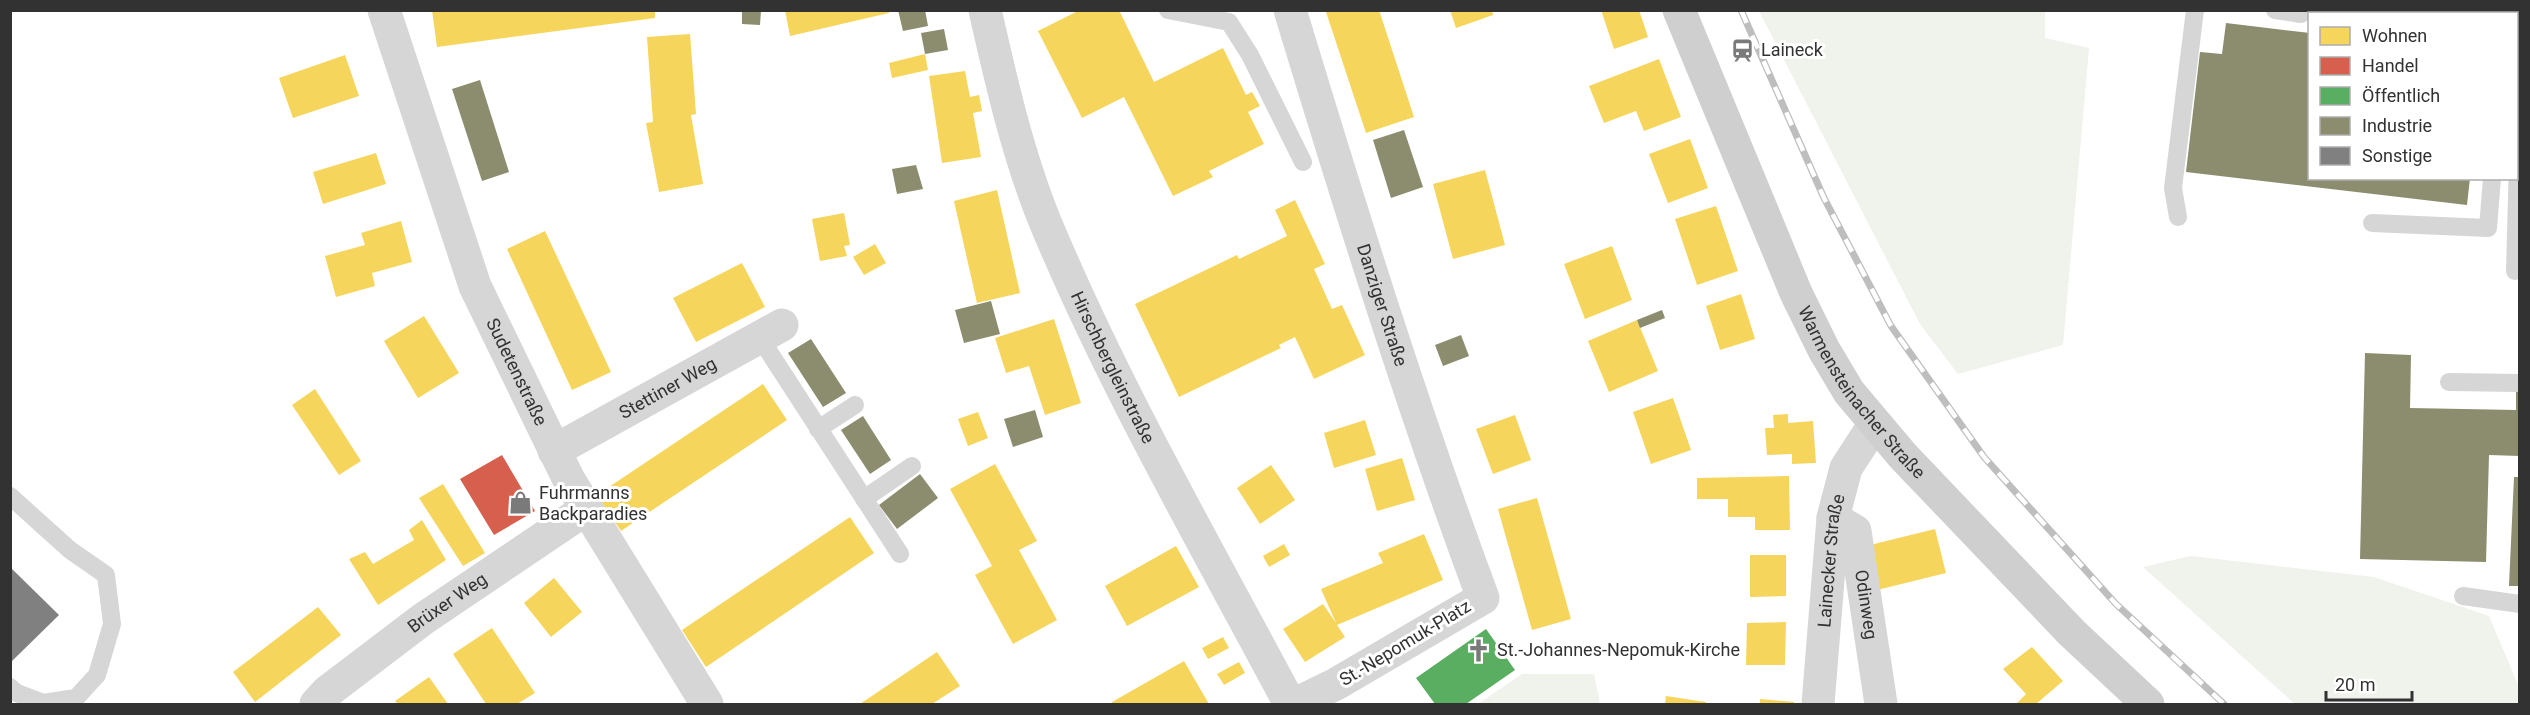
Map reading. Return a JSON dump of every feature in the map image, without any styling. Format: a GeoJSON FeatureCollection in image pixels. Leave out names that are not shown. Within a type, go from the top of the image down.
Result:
{"type":"FeatureCollection","features":[{"type":"Feature","properties":{"kind":"street","name":"Sudetenstraße"},"geometry":{"type":"LineString","coordinates":[[384,10],[475,286],[554,451],[586,509],[707,705]]}},
{"type":"Feature","properties":{"kind":"street","name":"Hirschbergleinstraße"},"geometry":{"type":"LineString","coordinates":[[985,10],[999,71],[1045,222],[1109,362],[1290,705]]}},
{"type":"Feature","properties":{"kind":"street","name":"Danziger Straße"},"geometry":{"type":"LineString","coordinates":[[1290,10],[1360,242],[1429,452],[1483,598]]}},
{"type":"Feature","properties":{"kind":"street","name":"Warmensteinacher Straße"},"geometry":{"type":"LineString","coordinates":[[1679,10],[1796,294],[1844,384],[1874,425],[2065,626],[2148,705]]}},
{"type":"Feature","properties":{"kind":"street","name":"Stettiner Weg"},"geometry":{"type":"LineString","coordinates":[[554,451],[771,331]]}},
{"type":"Feature","properties":{"kind":"street","name":"Lainecker Straße"},"geometry":{"type":"LineString","coordinates":[[1818,705],[1833,518],[1846,468],[1874,425]]}},
{"type":"Feature","properties":{"kind":"street","name":"Brüxer Weg"},"geometry":{"type":"LineString","coordinates":[[316,705],[327,692],[423,619],[586,509]]}},
{"type":"Feature","properties":{"kind":"street","name":"Odinweg"},"geometry":{"type":"LineString","coordinates":[[1833,518],[1855,531],[1881,705]]}},
{"type":"Feature","properties":{"kind":"street","name":"St.-Nepomuk-Platz"},"geometry":{"type":"LineString","coordinates":[[1295,705],[1336,684],[1483,598]]}},
{"type":"Feature","properties":{"kind":"lane"},"geometry":{"type":"LineString","coordinates":[[1168,10],[1229,22],[1250,55],[1303,162]]}},
{"type":"Feature","properties":{"kind":"lane"},"geometry":{"type":"LineString","coordinates":[[2178,217],[2173,188],[2195,10]]}},
{"type":"Feature","properties":{"kind":"lane"},"geometry":{"type":"LineString","coordinates":[[2275,10],[2301,14]]}},
{"type":"Feature","properties":{"kind":"lane"},"geometry":{"type":"LineString","coordinates":[[2372,223],[2488,228],[2492,180]]}},
{"type":"Feature","properties":{"kind":"lane"},"geometry":{"type":"LineString","coordinates":[[2515,271],[2516,180]]}},
{"type":"Feature","properties":{"kind":"lane"},"geometry":{"type":"LineString","coordinates":[[771,331],[818,429],[900,554]]}},
{"type":"Feature","properties":{"kind":"lane"},"geometry":{"type":"LineString","coordinates":[[2449,382],[2520,383]]}},
{"type":"Feature","properties":{"kind":"lane"},"geometry":{"type":"LineString","coordinates":[[818,429],[855,405]]}},
{"type":"Feature","properties":{"kind":"lane"},"geometry":{"type":"LineString","coordinates":[[864,499],[912,466]]}},
{"type":"Feature","properties":{"kind":"lane"},"geometry":{"type":"LineString","coordinates":[[10,496],[70,550],[106,575],[112,624],[97,675],[76,698],[43,703],[17,693],[10,687]]}},
{"type":"Feature","properties":{"kind":"lane"},"geometry":{"type":"LineString","coordinates":[[2463,596],[2520,604]]}},
{"type":"Feature","properties":{"kind":"shaded area"},"geometry":{"type":"Polygon","coordinates":[[[1759,11],[2045,11],[2045,38],[2089,48],[2063,345],[1958,374],[1920,324],[1759,11]]]}},
{"type":"Feature","properties":{"kind":"shaded area"},"geometry":{"type":"Polygon","coordinates":[[[2191,556],[2374,577],[2489,616],[2519,687],[2519,704],[2295,704],[2143,567],[2191,556]]]}},
{"type":"Feature","properties":{"kind":"shaded area"},"geometry":{"type":"Polygon","coordinates":[[[1522,674],[1594,674],[1600,704],[1478,704],[1522,674]]]}},
{"type":"Feature","properties":{"kind":"building: Wohnen"},"geometry":{"type":"Polygon","coordinates":[[[432,10],[655,10],[655,18],[437,47],[432,10]]]}},
{"type":"Feature","properties":{"kind":"building: Wohnen"},"geometry":{"type":"Polygon","coordinates":[[[785,10],[889,10],[889,13],[790,36],[785,10]]]}},
{"type":"Feature","properties":{"kind":"building: Wohnen"},"geometry":{"type":"Polygon","coordinates":[[[1080,10],[1119,10],[1154,82],[1223,48],[1246,95],[1252,92],[1260,106],[1248,112],[1264,144],[1209,171],[1213,177],[1173,196],[1124,97],[1082,118],[1038,31],[1080,10]]]}},
{"type":"Feature","properties":{"kind":"building: Wohnen"},"geometry":{"type":"Polygon","coordinates":[[[1329,10],[1379,10],[1414,117],[1366,133],[1326,12],[1329,10]]]}},
{"type":"Feature","properties":{"kind":"building: Wohnen"},"geometry":{"type":"Polygon","coordinates":[[[1450,10],[1492,10],[1493,15],[1456,28],[1450,10]]]}},
{"type":"Feature","properties":{"kind":"building: Wohnen"},"geometry":{"type":"Polygon","coordinates":[[[1601,10],[1639,10],[1648,37],[1614,49],[1601,10]]]}},
{"type":"Feature","properties":{"kind":"building: Wohnen"},"geometry":{"type":"Polygon","coordinates":[[[690,34],[696,114],[691,115],[703,184],[659,192],[646,123],[653,122],[647,37],[690,34]]]}},
{"type":"Feature","properties":{"kind":"building: Wohnen"},"geometry":{"type":"Polygon","coordinates":[[[925,54],[928,70],[892,78],[889,63],[925,54]]]}},
{"type":"Feature","properties":{"kind":"building: Wohnen"},"geometry":{"type":"Polygon","coordinates":[[[345,55],[359,96],[293,118],[279,78],[345,55]]]}},
{"type":"Feature","properties":{"kind":"building: Wohnen"},"geometry":{"type":"Polygon","coordinates":[[[1659,59],[1681,117],[1644,131],[1636,111],[1604,123],[1589,86],[1659,59]]]}},
{"type":"Feature","properties":{"kind":"building: Wohnen"},"geometry":{"type":"Polygon","coordinates":[[[965,71],[970,97],[979,95],[982,111],[973,113],[981,157],[942,163],[929,76],[965,71]]]}},
{"type":"Feature","properties":{"kind":"building: Wohnen"},"geometry":{"type":"Polygon","coordinates":[[[1690,139],[1708,188],[1668,203],[1649,154],[1690,139]]]}},
{"type":"Feature","properties":{"kind":"building: Wohnen"},"geometry":{"type":"Polygon","coordinates":[[[376,153],[386,184],[323,204],[313,172],[376,153]]]}},
{"type":"Feature","properties":{"kind":"building: Wohnen"},"geometry":{"type":"Polygon","coordinates":[[[1485,170],[1505,245],[1453,259],[1433,184],[1485,170]]]}},
{"type":"Feature","properties":{"kind":"building: Wohnen"},"geometry":{"type":"Polygon","coordinates":[[[997,190],[1020,293],[977,303],[954,201],[997,190]]]}},
{"type":"Feature","properties":{"kind":"building: Wohnen"},"geometry":{"type":"Polygon","coordinates":[[[1295,200],[1325,264],[1314,269],[1332,309],[1342,305],[1365,355],[1314,379],[1295,337],[1279,345],[1281,348],[1179,397],[1135,304],[1237,255],[1239,259],[1287,236],[1275,210],[1295,200]]]}},
{"type":"Feature","properties":{"kind":"building: Wohnen"},"geometry":{"type":"Polygon","coordinates":[[[1716,206],[1738,271],[1697,285],[1675,219],[1716,206]]]}},
{"type":"Feature","properties":{"kind":"building: Wohnen"},"geometry":{"type":"Polygon","coordinates":[[[844,213],[850,245],[844,246],[847,256],[820,261],[812,219],[844,213]]]}},
{"type":"Feature","properties":{"kind":"building: Wohnen"},"geometry":{"type":"Polygon","coordinates":[[[401,221],[412,262],[372,273],[375,286],[336,297],[325,256],[365,245],[361,233],[401,221]]]}},
{"type":"Feature","properties":{"kind":"building: Wohnen"},"geometry":{"type":"Polygon","coordinates":[[[545,231],[611,372],[572,390],[507,249],[545,231]]]}},
{"type":"Feature","properties":{"kind":"building: Wohnen"},"geometry":{"type":"Polygon","coordinates":[[[875,244],[886,263],[864,275],[853,257],[875,244]]]}},
{"type":"Feature","properties":{"kind":"building: Wohnen"},"geometry":{"type":"Polygon","coordinates":[[[1612,246],[1632,300],[1585,319],[1564,264],[1612,246]]]}},
{"type":"Feature","properties":{"kind":"building: Wohnen"},"geometry":{"type":"Polygon","coordinates":[[[742,263],[765,307],[696,342],[673,298],[742,263]]]}},
{"type":"Feature","properties":{"kind":"building: Wohnen"},"geometry":{"type":"Polygon","coordinates":[[[1741,294],[1755,339],[1720,350],[1706,306],[1741,294]]]}},
{"type":"Feature","properties":{"kind":"building: Wohnen"},"geometry":{"type":"Polygon","coordinates":[[[424,316],[459,373],[418,398],[384,341],[424,316]]]}},
{"type":"Feature","properties":{"kind":"building: Wohnen"},"geometry":{"type":"Polygon","coordinates":[[[1054,319],[1081,403],[1045,415],[1029,366],[1006,373],[995,338],[1054,319]]]}},
{"type":"Feature","properties":{"kind":"building: Wohnen"},"geometry":{"type":"Polygon","coordinates":[[[1637,320],[1658,371],[1609,392],[1588,341],[1637,320]]]}},
{"type":"Feature","properties":{"kind":"building: Wohnen"},"geometry":{"type":"Polygon","coordinates":[[[763,384],[787,420],[621,531],[597,495],[763,384]]]}},
{"type":"Feature","properties":{"kind":"building: Wohnen"},"geometry":{"type":"Polygon","coordinates":[[[315,389],[361,461],[339,475],[292,405],[315,389]]]}},
{"type":"Feature","properties":{"kind":"building: Wohnen"},"geometry":{"type":"Polygon","coordinates":[[[1673,398],[1691,450],[1651,464],[1633,412],[1673,398]]]}},
{"type":"Feature","properties":{"kind":"building: Wohnen"},"geometry":{"type":"Polygon","coordinates":[[[978,412],[988,438],[968,446],[958,419],[978,412]]]}},
{"type":"Feature","properties":{"kind":"building: Wohnen"},"geometry":{"type":"Polygon","coordinates":[[[1788,414],[1788,423],[1813,421],[1816,463],[1792,464],[1792,454],[1767,455],[1765,428],[1774,428],[1773,415],[1788,414]]]}},
{"type":"Feature","properties":{"kind":"building: Wohnen"},"geometry":{"type":"Polygon","coordinates":[[[1515,415],[1531,460],[1493,474],[1476,429],[1515,415]]]}},
{"type":"Feature","properties":{"kind":"building: Wohnen"},"geometry":{"type":"Polygon","coordinates":[[[1365,420],[1376,455],[1334,468],[1324,433],[1365,420]]]}},
{"type":"Feature","properties":{"kind":"building: Wohnen"},"geometry":{"type":"Polygon","coordinates":[[[1402,458],[1415,500],[1377,511],[1365,469],[1402,458]]]}},
{"type":"Feature","properties":{"kind":"building: Wohnen"},"geometry":{"type":"Polygon","coordinates":[[[995,464],[1037,541],[1019,550],[1057,620],[1013,644],[975,575],[992,566],[950,489],[995,464]]]}},
{"type":"Feature","properties":{"kind":"building: Wohnen"},"geometry":{"type":"Polygon","coordinates":[[[1271,465],[1295,500],[1260,524],[1237,488],[1271,465]]]}},
{"type":"Feature","properties":{"kind":"building: Wohnen"},"geometry":{"type":"Polygon","coordinates":[[[1789,476],[1790,530],[1755,530],[1755,517],[1728,517],[1728,499],[1697,499],[1697,478],[1789,476]]]}},
{"type":"Feature","properties":{"kind":"building: Wohnen"},"geometry":{"type":"Polygon","coordinates":[[[443,484],[485,553],[463,566],[419,498],[443,484]]]}},
{"type":"Feature","properties":{"kind":"building: Wohnen"},"geometry":{"type":"Polygon","coordinates":[[[1537,498],[1571,619],[1532,630],[1498,509],[1537,498]]]}},
{"type":"Feature","properties":{"kind":"building: Wohnen"},"geometry":{"type":"Polygon","coordinates":[[[850,517],[874,553],[706,667],[682,630],[850,517]]]}},
{"type":"Feature","properties":{"kind":"building: Wohnen"},"geometry":{"type":"Polygon","coordinates":[[[422,520],[446,560],[378,605],[349,559],[365,552],[373,564],[414,540],[409,530],[422,520]]]}},
{"type":"Feature","properties":{"kind":"building: Wohnen"},"geometry":{"type":"Polygon","coordinates":[[[1935,529],[1946,573],[1877,590],[1866,546],[1935,529]]]}},
{"type":"Feature","properties":{"kind":"building: Wohnen"},"geometry":{"type":"Polygon","coordinates":[[[1424,534],[1443,580],[1337,625],[1345,637],[1305,662],[1283,629],[1323,604],[1336,623],[1321,589],[1383,563],[1378,553],[1424,534]]]}},
{"type":"Feature","properties":{"kind":"building: Wohnen"},"geometry":{"type":"Polygon","coordinates":[[[1284,544],[1290,555],[1269,567],[1263,556],[1284,544]]]}},
{"type":"Feature","properties":{"kind":"building: Wohnen"},"geometry":{"type":"Polygon","coordinates":[[[1176,546],[1199,587],[1127,626],[1105,586],[1176,546]]]}},
{"type":"Feature","properties":{"kind":"building: Wohnen"},"geometry":{"type":"Polygon","coordinates":[[[1750,555],[1786,555],[1786,596],[1750,597],[1750,555]]]}},
{"type":"Feature","properties":{"kind":"building: Wohnen"},"geometry":{"type":"Polygon","coordinates":[[[554,578],[582,612],[551,637],[524,603],[554,578]]]}},
{"type":"Feature","properties":{"kind":"building: Wohnen"},"geometry":{"type":"Polygon","coordinates":[[[318,607],[341,635],[255,702],[233,672],[318,607]]]}},
{"type":"Feature","properties":{"kind":"building: Wohnen"},"geometry":{"type":"Polygon","coordinates":[[[1786,622],[1785,665],[1746,665],[1747,623],[1786,622]]]}},
{"type":"Feature","properties":{"kind":"building: Wohnen"},"geometry":{"type":"Polygon","coordinates":[[[492,628],[535,693],[517,704],[486,704],[453,654],[492,628]]]}},
{"type":"Feature","properties":{"kind":"building: Wohnen"},"geometry":{"type":"Polygon","coordinates":[[[1223,637],[1229,648],[1208,659],[1202,648],[1223,637]]]}},
{"type":"Feature","properties":{"kind":"building: Wohnen"},"geometry":{"type":"Polygon","coordinates":[[[2032,647],[2063,681],[2036,704],[2016,704],[2026,694],[2003,669],[2032,647]]]}},
{"type":"Feature","properties":{"kind":"building: Wohnen"},"geometry":{"type":"Polygon","coordinates":[[[937,652],[960,686],[932,704],[860,704],[937,652]]]}},
{"type":"Feature","properties":{"kind":"building: Wohnen"},"geometry":{"type":"Polygon","coordinates":[[[1184,661],[1209,704],[1113,704],[1112,702],[1184,661]]]}},
{"type":"Feature","properties":{"kind":"building: Wohnen"},"geometry":{"type":"Polygon","coordinates":[[[1239,662],[1245,673],[1224,685],[1217,674],[1239,662]]]}},
{"type":"Feature","properties":{"kind":"building: Wohnen"},"geometry":{"type":"Polygon","coordinates":[[[429,677],[448,704],[398,704],[395,701],[429,677]]]}},
{"type":"Feature","properties":{"kind":"building: Wohnen"},"geometry":{"type":"Polygon","coordinates":[[[1666,696],[1706,702],[1706,704],[1665,704],[1666,696]]]}},
{"type":"Feature","properties":{"kind":"building: Wohnen"},"geometry":{"type":"Polygon","coordinates":[[[1760,699],[1794,702],[1794,704],[1760,704],[1760,699]]]}},
{"type":"Feature","properties":{"kind":"building: Handel"},"geometry":{"type":"Polygon","coordinates":[[[502,455],[535,511],[494,535],[460,479],[502,455]]]}},
{"type":"Feature","properties":{"kind":"building: Öffentlich","name":"St.-Johannes-Nepomuk-Kirche"},"geometry":{"type":"Polygon","coordinates":[[[1486,629],[1515,670],[1466,704],[1435,704],[1416,678],[1486,629]]]}},
{"type":"Feature","properties":{"kind":"building: Industrie"},"geometry":{"type":"Polygon","coordinates":[[[742,10],[761,10],[760,25],[742,24],[742,10]]]}},
{"type":"Feature","properties":{"kind":"building: Industrie"},"geometry":{"type":"Polygon","coordinates":[[[898,10],[925,10],[928,26],[903,31],[898,10]]]}},
{"type":"Feature","properties":{"kind":"building: Industrie"},"geometry":{"type":"Polygon","coordinates":[[[2318,10],[2520,10],[2520,58],[2518,58],[2518,12],[2318,12],[2318,10]]]}},
{"type":"Feature","properties":{"kind":"building: Industrie"},"geometry":{"type":"Polygon","coordinates":[[[2226,23],[2308,33],[2308,180],[2470,180],[2467,205],[2186,172],[2200,52],[2222,54],[2226,23]]]}},
{"type":"Feature","properties":{"kind":"building: Industrie"},"geometry":{"type":"Polygon","coordinates":[[[944,29],[948,50],[925,54],[921,33],[944,29]]]}},
{"type":"Feature","properties":{"kind":"building: Industrie"},"geometry":{"type":"Polygon","coordinates":[[[480,80],[509,172],[482,181],[452,89],[480,80]]]}},
{"type":"Feature","properties":{"kind":"building: Industrie"},"geometry":{"type":"Polygon","coordinates":[[[1404,130],[1423,187],[1391,198],[1373,140],[1404,130]]]}},
{"type":"Feature","properties":{"kind":"building: Industrie"},"geometry":{"type":"Polygon","coordinates":[[[916,165],[923,189],[897,194],[892,169],[916,165]]]}},
{"type":"Feature","properties":{"kind":"building: Industrie"},"geometry":{"type":"Polygon","coordinates":[[[991,301],[1000,334],[964,343],[955,310],[991,301]]]}},
{"type":"Feature","properties":{"kind":"building: Industrie"},"geometry":{"type":"Polygon","coordinates":[[[1662,310],[1665,318],[1640,328],[1637,320],[1662,310]]]}},
{"type":"Feature","properties":{"kind":"building: Industrie"},"geometry":{"type":"Polygon","coordinates":[[[1461,335],[1469,356],[1443,366],[1435,345],[1461,335]]]}},
{"type":"Feature","properties":{"kind":"building: Industrie"},"geometry":{"type":"Polygon","coordinates":[[[811,339],[846,393],[823,407],[788,353],[811,339]]]}},
{"type":"Feature","properties":{"kind":"building: Industrie"},"geometry":{"type":"Polygon","coordinates":[[[2365,353],[2411,355],[2410,408],[2516,410],[2516,390],[2520,390],[2520,456],[2489,455],[2486,562],[2360,559],[2365,353]]]}},
{"type":"Feature","properties":{"kind":"building: Industrie"},"geometry":{"type":"Polygon","coordinates":[[[1035,410],[1043,437],[1013,447],[1004,419],[1035,410]]]}},
{"type":"Feature","properties":{"kind":"building: Industrie"},"geometry":{"type":"Polygon","coordinates":[[[863,416],[891,460],[870,474],[841,430],[863,416]]]}},
{"type":"Feature","properties":{"kind":"building: Industrie"},"geometry":{"type":"Polygon","coordinates":[[[920,474],[938,498],[897,529],[879,505],[920,474]]]}},
{"type":"Feature","properties":{"kind":"building: Industrie"},"geometry":{"type":"Polygon","coordinates":[[[2514,477],[2520,477],[2520,586],[2509,586],[2514,477]]]}},
{"type":"Feature","properties":{"kind":"building: Sonstige"},"geometry":{"type":"Polygon","coordinates":[[[10,567],[59,615],[10,663],[10,567]]]}},
{"type":"Feature","properties":{"kind":"railway"},"geometry":{"type":"LineString","coordinates":[[1741,10],[1824,198],[1891,326],[1984,457],[2116,604],[2224,704]]}},
{"type":"Feature","properties":{"kind":"place","name":"Laineck"},"geometry":{"type":"Point","coordinates":[1743,50]}},
{"type":"Feature","properties":{"kind":"place","name":"Fuhrmanns Backparadies"},"geometry":{"type":"Point","coordinates":[521,503]}},
{"type":"Feature","properties":{"kind":"place","name":"St.-Johannes-Nepomuk-Kirche"},"geometry":{"type":"Point","coordinates":[1479,650]}}]}
